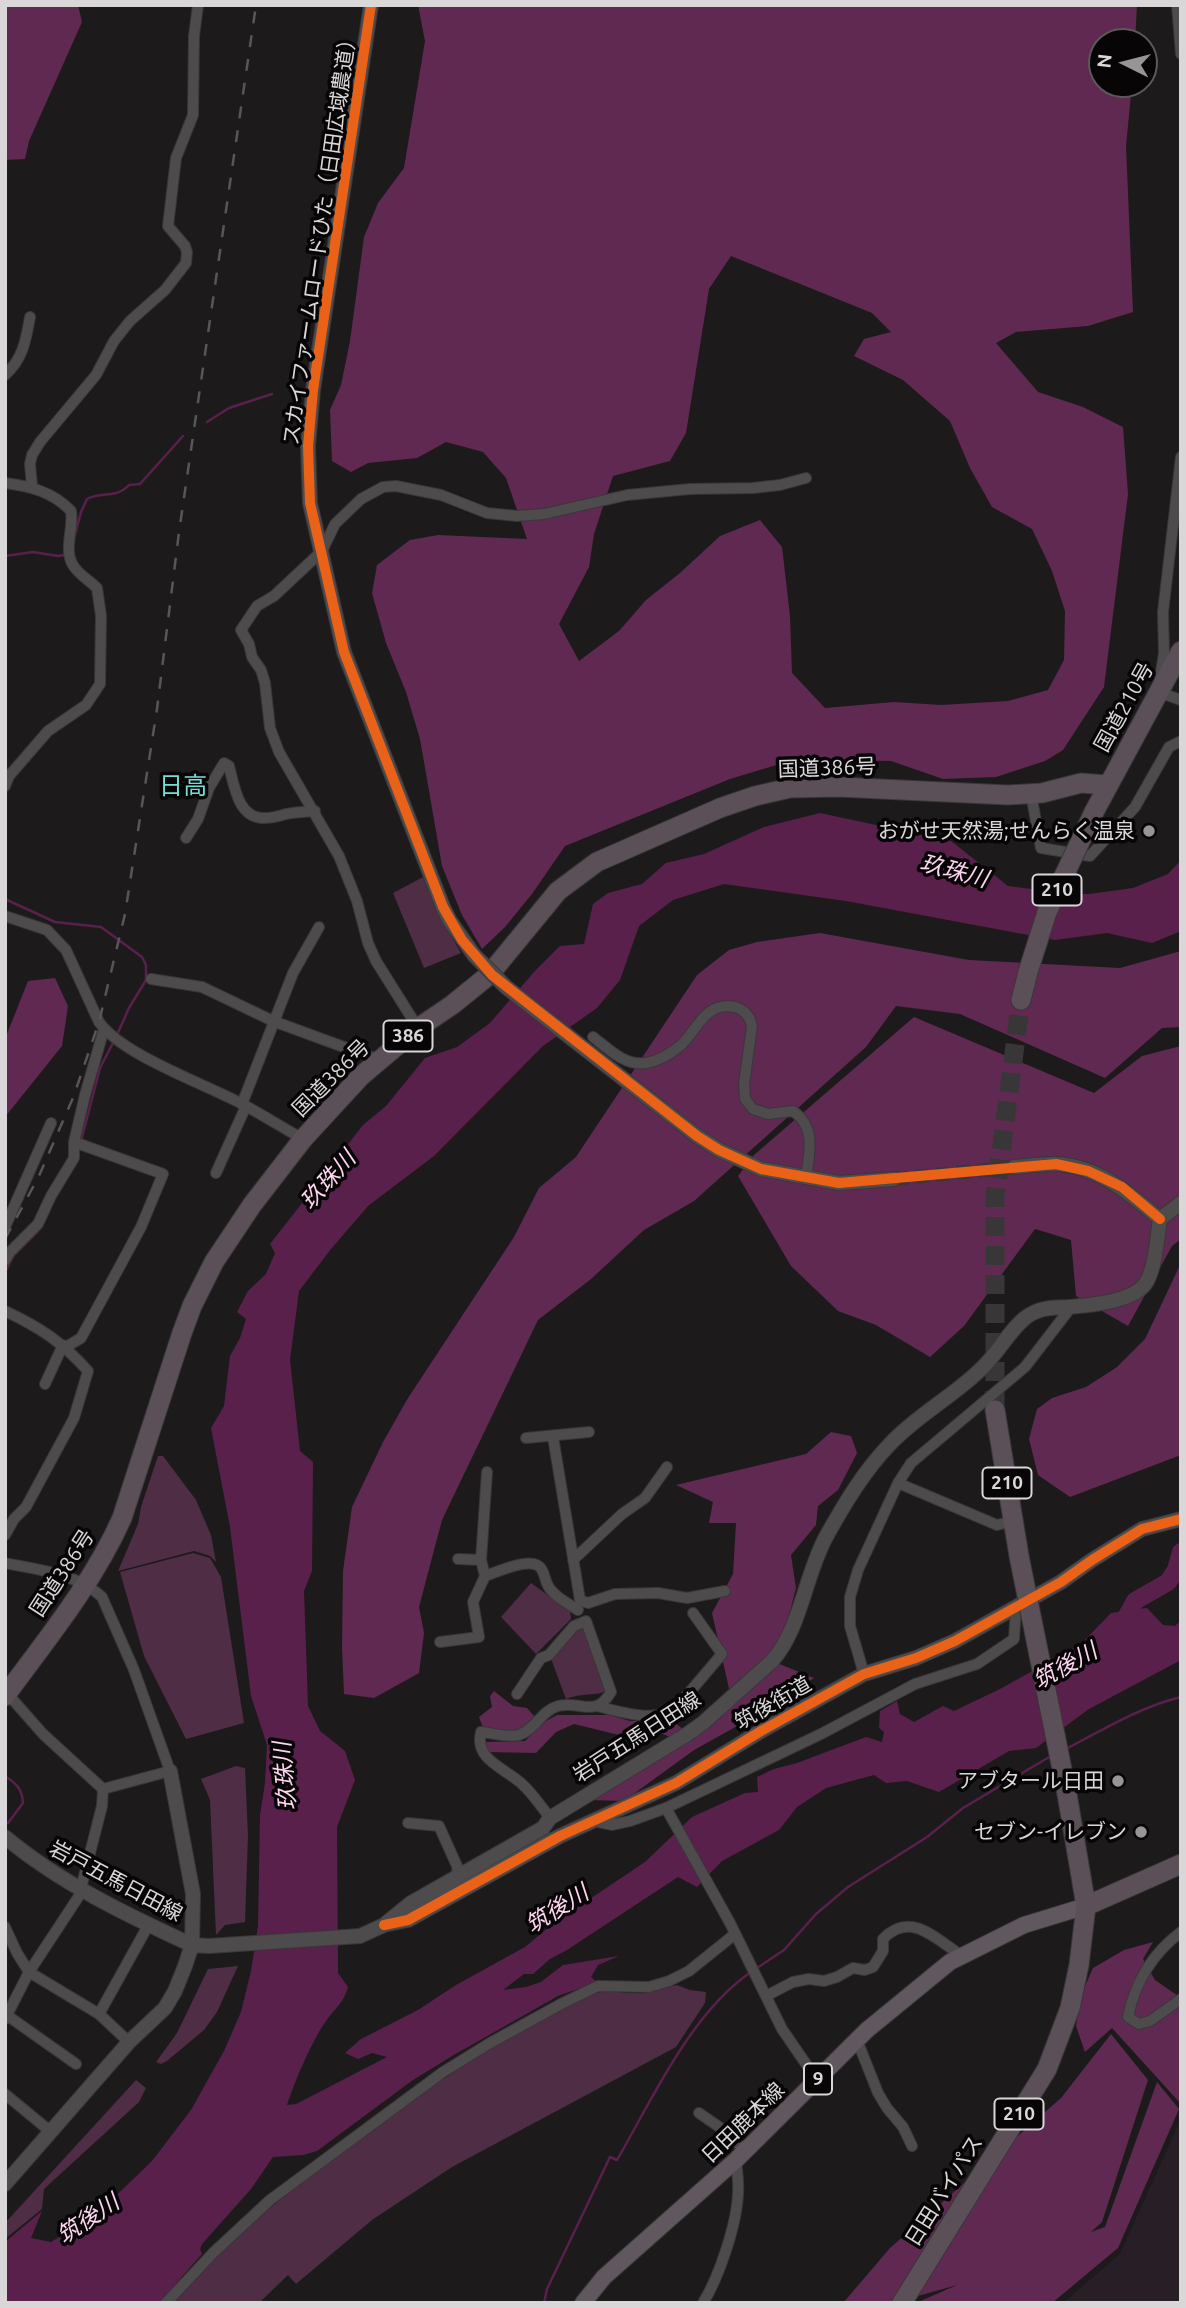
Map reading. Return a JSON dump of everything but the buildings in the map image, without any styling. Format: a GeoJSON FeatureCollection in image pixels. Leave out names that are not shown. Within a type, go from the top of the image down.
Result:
{"type":"FeatureCollection","features":[{"type":"Feature","properties":{"kind":"highway","name":"国道210号"},"geometry":{"type":"LineString","coordinates":[[1107,785],[1181,650]]}},
{"type":"Feature","properties":{"kind":"highway","name":"国道386号"},"geometry":{"type":"LineString","coordinates":[[6,1693],[107,1551],[122,1518],[182,1332],[204,1282],[229,1238],[303,1139],[340,1098],[379,1060],[489,975],[549,901],[576,876],[608,856],[720,808],[771,791],[814,786],[1008,795],[1031,794],[1081,783],[1107,785]]}},
{"type":"Feature","properties":{"kind":"highway","name":"210"},"geometry":{"type":"LineString","coordinates":[[1021,1000],[1047,912],[1107,785]]}},
{"type":"Feature","properties":{"kind":"highway","name":"日田バイパス"},"geometry":{"type":"LineString","coordinates":[[902,2303],[1047,2069],[1070,2008],[1079,1965],[1086,1906],[1067,1794],[1019,1556],[995,1410]]}},
{"type":"Feature","properties":{"kind":"highway"},"geometry":{"type":"LineString","coordinates":[[1086,1906],[1181,1864]]}},
{"type":"Feature","properties":{"kind":"main road","name":"日田鹿本線"},"geometry":{"type":"LineString","coordinates":[[583,2303],[604,2277],[741,2156],[857,2040],[950,1962],[1024,1925],[1086,1906]]}},
{"type":"Feature","properties":{"kind":"street"},"geometry":{"type":"LineString","coordinates":[[32,486],[30,464],[40,442],[96,375],[114,341],[164,290],[186,263],[185,246],[168,226],[176,158],[193,115],[194,36],[198,5]]}},
{"type":"Feature","properties":{"kind":"street","name":"スカイファームロードひた（日田広域農道）"},"geometry":{"type":"LineString","coordinates":[[371,5],[313,390],[308,446],[310,503],[344,652],[443,907],[456,931],[474,955],[506,987],[589,1043],[697,1136],[719,1150],[761,1169],[806,1179],[839,1183],[894,1180]]}},
{"type":"Feature","properties":{"kind":"street"},"geometry":{"type":"LineString","coordinates":[[1177,5],[1181,54]]}},
{"type":"Feature","properties":{"kind":"street"},"geometry":{"type":"LineString","coordinates":[[5,374],[24,349],[30,317]]}},
{"type":"Feature","properties":{"kind":"street"},"geometry":{"type":"LineString","coordinates":[[1181,457],[1163,612],[1164,653],[1158,692],[1181,700]]}},
{"type":"Feature","properties":{"kind":"street"},"geometry":{"type":"LineString","coordinates":[[418,1028],[376,961],[339,856],[279,752],[270,728],[261,670],[252,657],[249,644],[241,630],[257,606],[274,596],[322,551],[335,524],[361,499],[383,487],[396,486],[441,495],[487,513],[517,516],[544,514],[627,495],[690,489],[753,488],[806,478]]}},
{"type":"Feature","properties":{"kind":"street"},"geometry":{"type":"LineString","coordinates":[[5,483],[32,486],[71,512],[69,555],[76,569],[97,587],[101,616],[100,684],[86,705],[48,731],[9,776],[5,786]]}},
{"type":"Feature","properties":{"kind":"street"},"geometry":{"type":"LineString","coordinates":[[1031,794],[1041,848],[1090,856],[1135,807],[1169,747],[1181,741]]}},
{"type":"Feature","properties":{"kind":"street"},"geometry":{"type":"LineString","coordinates":[[186,838],[224,763],[229,766],[240,803],[249,814],[271,819],[288,813],[315,811]]}},
{"type":"Feature","properties":{"kind":"street"},"geometry":{"type":"LineString","coordinates":[[5,916],[47,930],[66,950],[91,1006],[107,1031],[132,1050],[244,1105],[303,1139]]}},
{"type":"Feature","properties":{"kind":"street"},"geometry":{"type":"LineString","coordinates":[[216,1173],[293,973],[319,927]]}},
{"type":"Feature","properties":{"kind":"street"},"geometry":{"type":"LineString","coordinates":[[151,979],[202,987],[273,1021],[379,1060]]}},
{"type":"Feature","properties":{"kind":"street"},"geometry":{"type":"LineString","coordinates":[[589,1043],[622,1060],[646,1063],[667,1056],[683,1043],[699,1020],[713,1010],[725,1006],[740,1008],[750,1017],[752,1026],[744,1084],[746,1099],[753,1109],[768,1114],[793,1111],[803,1118],[808,1128],[809,1147],[806,1179]]}},
{"type":"Feature","properties":{"kind":"street"},"geometry":{"type":"LineString","coordinates":[[5,1261],[10,1252],[38,1224],[74,1158],[107,1031]]}},
{"type":"Feature","properties":{"kind":"street"},"geometry":{"type":"LineString","coordinates":[[5,1227],[51,1123]]}},
{"type":"Feature","properties":{"kind":"street"},"geometry":{"type":"LineString","coordinates":[[45,1384],[65,1346],[81,1338],[141,1227],[163,1174],[79,1144]]}},
{"type":"Feature","properties":{"kind":"street"},"geometry":{"type":"LineString","coordinates":[[1014,1167],[1056,1164],[1088,1171],[1122,1188],[1160,1219],[1181,1203]]}},
{"type":"Feature","properties":{"kind":"street","name":"岩戸五馬日田線"},"geometry":{"type":"LineString","coordinates":[[5,1837],[30,1858],[81,1889],[192,1945],[347,1938],[384,1925],[411,1903],[543,1828],[550,1818],[695,1729],[772,1661],[790,1632],[814,1562],[826,1537],[866,1472],[891,1442],[966,1384],[990,1361],[1024,1319],[1042,1307],[1072,1306],[1124,1298],[1135,1293],[1146,1283],[1151,1271],[1160,1219]]}},
{"type":"Feature","properties":{"kind":"street"},"geometry":{"type":"LineString","coordinates":[[864,1674],[850,1626],[850,1597],[859,1570],[898,1483],[911,1463],[1025,1367],[1072,1306]]}},
{"type":"Feature","properties":{"kind":"street"},"geometry":{"type":"LineString","coordinates":[[5,1311],[65,1346],[88,1371],[74,1418],[26,1507],[14,1519],[5,1535]]}},
{"type":"Feature","properties":{"kind":"street"},"geometry":{"type":"LineString","coordinates":[[526,1438],[589,1432]]}},
{"type":"Feature","properties":{"kind":"street"},"geometry":{"type":"LineString","coordinates":[[553,1437],[573,1560],[579,1624]]}},
{"type":"Feature","properties":{"kind":"street"},"geometry":{"type":"LineString","coordinates":[[573,1560],[622,1514],[645,1498],[667,1467]]}},
{"type":"Feature","properties":{"kind":"street"},"geometry":{"type":"LineString","coordinates":[[440,1642],[479,1637],[473,1602],[485,1576],[481,1560],[487,1472]]}},
{"type":"Feature","properties":{"kind":"street"},"geometry":{"type":"LineString","coordinates":[[898,1483],[997,1525],[1013,1521]]}},
{"type":"Feature","properties":{"kind":"street","name":"筑後街道"},"geometry":{"type":"LineString","coordinates":[[384,1925],[408,1920],[593,1821],[676,1783],[761,1731],[864,1674],[955,1641],[1061,1582],[1142,1529],[1181,1519]]}},
{"type":"Feature","properties":{"kind":"street"},"geometry":{"type":"LineString","coordinates":[[458,1559],[481,1560]]}},
{"type":"Feature","properties":{"kind":"street"},"geometry":{"type":"LineString","coordinates":[[485,1576],[527,1562],[538,1564],[553,1593],[579,1605],[615,1594],[658,1593],[687,1598],[725,1591]]}},
{"type":"Feature","properties":{"kind":"street"},"geometry":{"type":"LineString","coordinates":[[5,1563],[76,1579],[102,1597],[134,1670],[170,1771],[193,1894],[192,1945],[175,1991],[164,2008],[128,2042],[5,2184]]}},
{"type":"Feature","properties":{"kind":"street"},"geometry":{"type":"LineString","coordinates":[[593,1821],[612,1825],[666,1808],[821,1734],[915,1684],[977,1664],[1014,1639],[1016,1607]]}},
{"type":"Feature","properties":{"kind":"street"},"geometry":{"type":"LineString","coordinates":[[596,1706],[633,1715],[669,1713],[677,1707],[722,1654],[693,1613]]}},
{"type":"Feature","properties":{"kind":"street"},"geometry":{"type":"LineString","coordinates":[[517,1694],[541,1658],[549,1655],[574,1626],[586,1622],[611,1692],[605,1702],[593,1708],[561,1705],[545,1711],[529,1730],[517,1736],[481,1732],[478,1742],[481,1752],[535,1796],[550,1818]]}},
{"type":"Feature","properties":{"kind":"street"},"geometry":{"type":"LineString","coordinates":[[6,1693],[43,1734],[103,1789]]}},
{"type":"Feature","properties":{"kind":"street"},"geometry":{"type":"LineString","coordinates":[[103,1789],[170,1771]]}},
{"type":"Feature","properties":{"kind":"street"},"geometry":{"type":"LineString","coordinates":[[76,2064],[8,2011],[29,1972],[79,1896],[102,1806],[103,1789]]}},
{"type":"Feature","properties":{"kind":"street"},"geometry":{"type":"LineString","coordinates":[[666,1808],[733,1929],[782,2029],[817,2080]]}},
{"type":"Feature","properties":{"kind":"street"},"geometry":{"type":"LineString","coordinates":[[408,1823],[439,1826],[457,1866],[458,1878]]}},
{"type":"Feature","properties":{"kind":"street"},"geometry":{"type":"LineString","coordinates":[[99,2014],[149,1924]]}},
{"type":"Feature","properties":{"kind":"street"},"geometry":{"type":"LineString","coordinates":[[766,1996],[793,1982],[808,1979],[824,1981],[853,1968],[866,1970],[873,1967],[883,1951],[883,1939],[892,1929],[902,1926],[916,1926],[962,1956]]}},
{"type":"Feature","properties":{"kind":"street"},"geometry":{"type":"LineString","coordinates":[[5,1927],[29,1972],[99,2014],[128,2042]]}},
{"type":"Feature","properties":{"kind":"street"},"geometry":{"type":"LineString","coordinates":[[166,2303],[213,2253],[270,2200],[443,2071],[598,1986],[649,1987],[668,1982],[689,1971],[733,1929]]}},
{"type":"Feature","properties":{"kind":"street"},"geometry":{"type":"LineString","coordinates":[[1181,1932],[1152,1958],[1130,2006],[1128,2017],[1139,2024],[1150,2021],[1181,1999]]}},
{"type":"Feature","properties":{"kind":"street"},"geometry":{"type":"LineString","coordinates":[[857,2040],[878,2093],[903,2127],[912,2146]]}},
{"type":"Feature","properties":{"kind":"street"},"geometry":{"type":"LineString","coordinates":[[5,2094],[51,2132]]}},
{"type":"Feature","properties":{"kind":"street"},"geometry":{"type":"LineString","coordinates":[[699,2113],[728,2133],[741,2156],[732,2229],[713,2288],[703,2303]]}},
{"type":"Feature","properties":{"kind":"shaded area"},"geometry":{"type":"Polygon","coordinates":[[[5,5],[78,5],[82,22],[29,141],[25,159],[5,160],[5,5]]]}},
{"type":"Feature","properties":{"kind":"shaded area"},"geometry":{"type":"Polygon","coordinates":[[[418,5],[1137,5],[1136,28],[1088,28],[1088,98],[1131,98],[1126,146],[1133,312],[1088,326],[1016,332],[996,343],[1038,392],[1083,407],[1123,427],[1128,494],[1104,687],[1063,750],[1045,761],[996,777],[943,779],[891,761],[793,760],[730,779],[565,846],[532,894],[505,927],[482,949],[462,915],[442,866],[420,739],[406,692],[386,643],[372,593],[377,565],[410,540],[438,535],[527,539],[506,478],[483,452],[446,442],[417,458],[368,463],[351,472],[332,461],[330,410],[341,385],[350,341],[364,237],[378,203],[404,168],[425,41],[418,5]],[[731,256],[709,289],[686,433],[670,461],[613,476],[594,534],[589,567],[559,624],[579,661],[619,631],[646,600],[720,536],[760,520],[782,547],[790,616],[792,673],[825,708],[894,702],[941,705],[1008,701],[1048,690],[1064,660],[1065,611],[1052,571],[1032,529],[992,507],[970,468],[950,421],[903,380],[854,356],[864,339],[891,332],[872,313],[731,256]]]}},
{"type":"Feature","properties":{"kind":"shaded area"},"geometry":{"type":"Polygon","coordinates":[[[423,877],[441,918],[461,953],[424,968],[393,893],[423,877]]]}},
{"type":"Feature","properties":{"kind":"shaded area"},"geometry":{"type":"Polygon","coordinates":[[[820,933],[969,960],[1120,968],[1181,951],[1181,1027],[1162,1028],[1105,1078],[960,1014],[896,1006],[866,1047],[694,1201],[644,1230],[591,1279],[538,1320],[442,1520],[419,1607],[424,1633],[419,1673],[374,1698],[344,1694],[343,1571],[352,1507],[383,1442],[408,1398],[514,1237],[539,1188],[576,1157],[697,975],[729,950],[757,942],[820,933]]]}},
{"type":"Feature","properties":{"kind":"shaded area"},"geometry":{"type":"Polygon","coordinates":[[[55,978],[68,1006],[62,1046],[5,1117],[5,1039],[28,981],[55,978]]]}},
{"type":"Feature","properties":{"kind":"shaded area"},"geometry":{"type":"Polygon","coordinates":[[[914,1017],[1094,1093],[1142,1056],[1181,1046],[1181,1239],[1172,1246],[1128,1326],[1076,1296],[1071,1240],[1035,1229],[964,1326],[930,1357],[876,1325],[838,1311],[791,1266],[738,1176],[754,1155],[914,1017]]]}},
{"type":"Feature","properties":{"kind":"shaded area"},"geometry":{"type":"Polygon","coordinates":[[[1181,1263],[1181,1455],[1070,1497],[1038,1475],[1029,1439],[1037,1409],[1052,1398],[1086,1387],[1117,1367],[1145,1339],[1181,1263]]]}},
{"type":"Feature","properties":{"kind":"shaded area"},"geometry":{"type":"Polygon","coordinates":[[[831,1432],[851,1436],[857,1453],[838,1490],[818,1506],[816,1525],[791,1555],[796,1588],[777,1663],[814,1678],[766,1710],[694,1750],[624,1801],[588,1800],[732,1702],[712,1613],[733,1574],[736,1523],[709,1523],[713,1502],[676,1485],[806,1454],[831,1432]]]}},
{"type":"Feature","properties":{"kind":"shaded area"},"geometry":{"type":"Polygon","coordinates":[[[158,1456],[163,1456],[196,1500],[211,1535],[216,1562],[210,1556],[194,1551],[118,1571],[138,1524],[158,1456]]]}},
{"type":"Feature","properties":{"kind":"shaded area"},"geometry":{"type":"Polygon","coordinates":[[[193,1553],[210,1558],[221,1577],[244,1723],[186,1739],[144,1656],[120,1572],[193,1553]]]}},
{"type":"Feature","properties":{"kind":"shaded area"},"geometry":{"type":"Polygon","coordinates":[[[531,1583],[570,1611],[571,1619],[536,1654],[501,1617],[531,1583]]]}},
{"type":"Feature","properties":{"kind":"shaded area"},"geometry":{"type":"Polygon","coordinates":[[[583,1624],[609,1690],[566,1699],[550,1656],[583,1624]]]}},
{"type":"Feature","properties":{"kind":"shaded area"},"geometry":{"type":"Polygon","coordinates":[[[494,1691],[513,1706],[527,1708],[536,1718],[527,1729],[509,1731],[483,1728],[479,1717],[492,1707],[490,1696],[494,1691]]]}},
{"type":"Feature","properties":{"kind":"shaded area"},"geometry":{"type":"Polygon","coordinates":[[[557,1715],[610,1715],[630,1721],[670,1719],[684,1730],[672,1738],[651,1729],[623,1736],[574,1724],[556,1732],[536,1753],[487,1752],[484,1742],[525,1741],[544,1722],[557,1715]]]}},
{"type":"Feature","properties":{"kind":"shaded area"},"geometry":{"type":"Polygon","coordinates":[[[236,1766],[245,1768],[248,1836],[245,1922],[225,1925],[216,1935],[210,1800],[201,1779],[236,1766]]]}},
{"type":"Feature","properties":{"kind":"shaded area"},"geometry":{"type":"Polygon","coordinates":[[[1153,1942],[1143,1959],[1155,1980],[1181,1998],[1181,2104],[1112,2028],[1085,2052],[1076,2026],[1081,1995],[1093,1968],[1124,1950],[1153,1942]]]}},
{"type":"Feature","properties":{"kind":"shaded area"},"geometry":{"type":"Polygon","coordinates":[[[238,1966],[217,2012],[204,2030],[167,2061],[161,2064],[156,2062],[177,2033],[208,1969],[238,1966]]]}},
{"type":"Feature","properties":{"kind":"shaded area"},"geometry":{"type":"Polygon","coordinates":[[[677,1985],[706,1992],[705,2003],[676,2047],[452,2167],[372,2220],[296,2284],[288,2275],[259,2303],[173,2303],[230,2244],[292,2190],[390,2116],[485,2052],[550,2013],[593,1994],[646,1993],[677,1985]]]}},
{"type":"Feature","properties":{"kind":"shaded area"},"geometry":{"type":"Polygon","coordinates":[[[1111,2034],[1148,2080],[1102,2222],[1091,2232],[1105,2227],[1157,2082],[1179,2109],[1118,2248],[1052,2303],[916,2303],[957,2285],[893,2303],[843,2303],[890,2248],[1061,2098],[1111,2034]]]}},
{"type":"Feature","properties":{"kind":"shaded area"},"geometry":{"type":"Polygon","coordinates":[[[136,2080],[146,2088],[139,2102],[44,2189],[42,2209],[5,2239],[5,2223],[136,2080]]]}},
{"type":"Feature","properties":{"kind":"shaded area"},"geometry":{"type":"Polygon","coordinates":[[[1181,2119],[1181,2303],[1063,2303],[1120,2254],[1181,2119]]]}},
{"type":"Feature","properties":{"kind":"water"},"geometry":{"type":"Polygon","coordinates":[[[820,813],[951,841],[1008,886],[1070,894],[1133,888],[1168,874],[1181,860],[1181,931],[1152,943],[1107,933],[1055,940],[846,901],[724,884],[673,900],[639,926],[620,980],[597,1008],[543,1046],[434,1156],[368,1206],[299,1291],[290,1360],[300,1451],[313,1462],[312,1571],[304,1591],[308,1706],[320,1731],[345,1751],[355,1780],[337,1827],[338,1973],[348,1987],[341,2002],[313,2042],[287,2105],[296,2104],[387,2057],[372,2053],[358,2059],[345,2053],[361,2039],[418,2010],[456,1985],[525,1947],[554,1923],[645,1862],[692,1817],[745,1793],[758,1792],[757,1777],[866,1737],[882,1742],[884,1732],[879,1728],[880,1711],[897,1701],[900,1714],[914,1722],[943,1706],[954,1711],[1081,1644],[1111,1613],[1147,1608],[1163,1625],[1175,1626],[1181,1620],[1181,1660],[1089,1709],[1036,1748],[1009,1751],[939,1792],[907,1781],[886,1783],[874,1775],[826,1788],[797,1807],[779,1830],[722,1861],[697,1887],[678,1877],[550,1959],[533,1974],[524,1974],[503,1990],[541,1982],[563,1965],[619,1956],[598,1965],[591,1977],[597,1982],[558,1996],[452,2056],[413,2080],[317,2151],[273,2157],[251,2189],[202,2244],[202,2254],[159,2303],[5,2303],[5,2242],[42,2211],[31,2238],[51,2242],[96,2215],[152,2161],[191,2110],[224,2051],[241,2012],[258,1926],[260,1815],[267,1745],[251,1696],[230,1527],[211,1428],[224,1406],[230,1356],[246,1319],[237,1312],[248,1291],[266,1274],[275,1253],[270,1244],[363,1125],[386,1106],[425,1058],[457,1047],[490,1023],[560,946],[584,944],[593,904],[608,893],[642,884],[666,863],[704,854],[764,827],[820,813]]]}},
{"type":"Feature","properties":{"kind":"waterway"},"geometry":{"type":"LineString","coordinates":[[207,422],[229,408],[272,394]]}},
{"type":"Feature","properties":{"kind":"waterway"},"geometry":{"type":"LineString","coordinates":[[75,535],[87,499],[140,484],[183,436]]}},
{"type":"Feature","properties":{"kind":"waterway"},"geometry":{"type":"LineString","coordinates":[[5,556],[33,552],[64,555]]}},
{"type":"Feature","properties":{"kind":"waterway"},"geometry":{"type":"LineString","coordinates":[[5,899],[55,922],[101,927],[142,957],[146,965],[146,980],[117,1035]]}},
{"type":"Feature","properties":{"kind":"waterway"},"geometry":{"type":"LineString","coordinates":[[81,1141],[100,1068],[114,1041]]}},
{"type":"Feature","properties":{"kind":"waterway"},"geometry":{"type":"LineString","coordinates":[[5,1272],[14,1255],[38,1231]]}},
{"type":"Feature","properties":{"kind":"waterway"},"geometry":{"type":"LineString","coordinates":[[1123,1631],[1124,1621],[1135,1601],[1168,1582],[1176,1570],[1181,1552]]}},
{"type":"Feature","properties":{"kind":"waterway"},"geometry":{"type":"LineString","coordinates":[[1066,1749],[1108,1726],[1181,1697]]}},
{"type":"Feature","properties":{"kind":"waterway"},"geometry":{"type":"LineString","coordinates":[[757,1968],[784,1950],[816,1914],[848,1887],[927,1837],[963,1808],[1051,1756]]}},
{"type":"Feature","properties":{"kind":"waterway"},"geometry":{"type":"LineString","coordinates":[[5,1776],[18,1787],[23,1803],[8,1823]]}},
{"type":"Feature","properties":{"kind":"waterway"},"geometry":{"type":"LineString","coordinates":[[544,2303],[547,2289],[610,2157],[617,2160],[659,2084],[692,2033],[729,1989],[751,1972]]}},
{"type":"Feature","properties":{"kind":"tunnel"},"geometry":{"type":"LineString","coordinates":[[995,1410],[995,1197],[1021,1000]]}},
{"type":"Feature","properties":{"kind":"tunnel"},"geometry":{"type":"LineString","coordinates":[[894,1179],[1014,1167]]}},
{"type":"Feature","properties":{"kind":"railway"},"geometry":{"type":"LineString","coordinates":[[5,1239],[39,1176],[73,1098],[99,1022],[125,914],[157,709],[179,532],[256,5]]}},
{"type":"Feature","properties":{"kind":"cycle path"},"geometry":{"type":"LineString","coordinates":[[371,5],[313,390],[308,446],[310,503],[344,652],[443,907],[462,940],[492,975],[697,1136],[719,1150],[761,1169],[839,1183],[1056,1164],[1088,1171],[1122,1187],[1160,1219]]}},
{"type":"Feature","properties":{"kind":"cycle path"},"geometry":{"type":"LineString","coordinates":[[384,1925],[408,1920],[560,1836],[676,1783],[761,1731],[864,1674],[916,1658],[955,1641],[1061,1582],[1142,1529],[1181,1519]]}},
{"type":"Feature","properties":{"kind":"place","name":"おがせ天然湯;せんらく温泉"},"geometry":{"type":"Point","coordinates":[1149,831]}},
{"type":"Feature","properties":{"kind":"place","name":"アブタール日田"},"geometry":{"type":"Point","coordinates":[1118,1781]}},
{"type":"Feature","properties":{"kind":"place","name":"セブン-イレブン"},"geometry":{"type":"Point","coordinates":[1141,1832]}},
{"type":"Feature","properties":{"kind":"district","name":"日高"},"geometry":{"type":"Point","coordinates":[183,786]}},
{"type":"Feature","properties":{"kind":"water label","name":"玖珠川"},"geometry":{"type":"Point","coordinates":[954,871]}},
{"type":"Feature","properties":{"kind":"water label","name":"玖珠川"},"geometry":{"type":"Point","coordinates":[328,1180]}},
{"type":"Feature","properties":{"kind":"water label","name":"筑後川"},"geometry":{"type":"Point","coordinates":[1065,1666]}},
{"type":"Feature","properties":{"kind":"water label","name":"玖珠川"},"geometry":{"type":"Point","coordinates":[285,1776]}},
{"type":"Feature","properties":{"kind":"water label","name":"筑後川"},"geometry":{"type":"Point","coordinates":[557,1909]}},
{"type":"Feature","properties":{"kind":"water label","name":"筑後川"},"geometry":{"type":"Point","coordinates":[88,2219]}}]}
